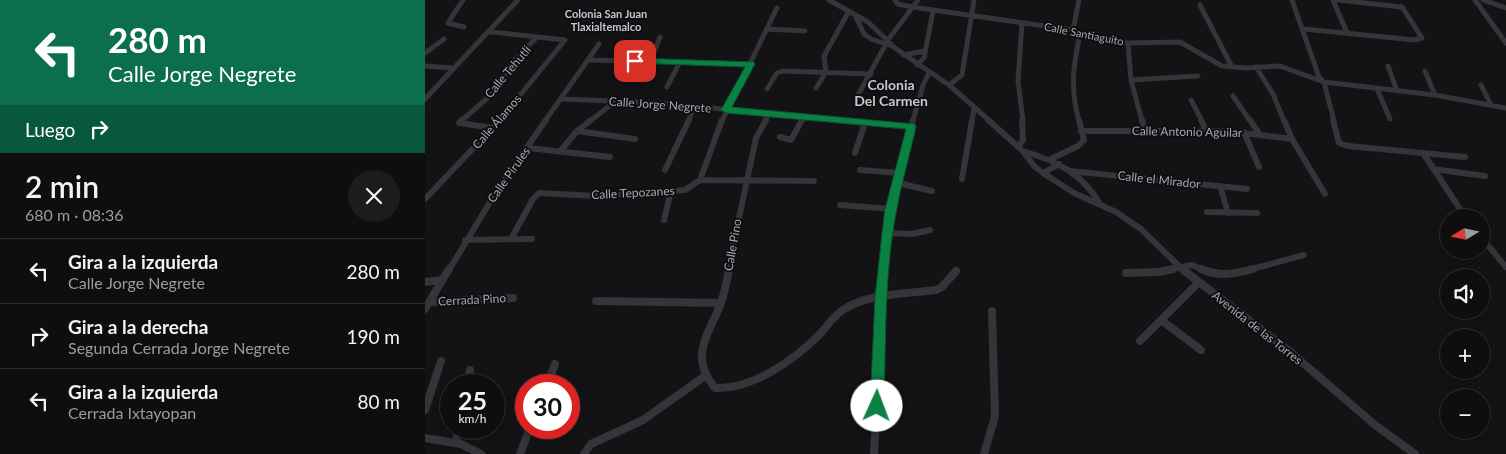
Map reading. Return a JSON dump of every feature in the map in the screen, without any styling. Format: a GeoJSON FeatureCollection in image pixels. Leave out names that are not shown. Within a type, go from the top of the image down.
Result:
{"type":"FeatureCollection","features":[{"type":"Feature","properties":{"kind":"street"},"geometry":{"type":"LineString","coordinates":[[463,0],[448,23],[465,27]]}},
{"type":"Feature","properties":{"kind":"street"},"geometry":{"type":"LineString","coordinates":[[425,99],[453,68],[491,32],[518,0]]}},
{"type":"Feature","properties":{"kind":"street","name":"Avenida de las Torres"},"geometry":{"type":"LineString","coordinates":[[829,0],[868,22],[889,44],[903,55],[949,84],[974,109],[1021,149],[1034,166],[1043,173],[1074,193],[1100,204],[1141,229],[1198,283],[1288,350],[1375,425],[1415,454]]}},
{"type":"Feature","properties":{"kind":"street","name":"Calle Santiaguito"},"geometry":{"type":"LineString","coordinates":[[895,0],[898,4],[912,8],[1073,30],[1079,34],[1128,43],[1180,42],[1214,63],[1232,67],[1286,67],[1324,82],[1435,95],[1506,108]]}},
{"type":"Feature","properties":{"kind":"street"},"geometry":{"type":"LineString","coordinates":[[858,95],[918,0]]}},
{"type":"Feature","properties":{"kind":"street"},"geometry":{"type":"LineString","coordinates":[[949,84],[962,76],[974,0]]}},
{"type":"Feature","properties":{"kind":"street"},"geometry":{"type":"LineString","coordinates":[[1073,30],[1079,0]]}},
{"type":"Feature","properties":{"kind":"street"},"geometry":{"type":"LineString","coordinates":[[1292,0],[1304,29],[1319,77],[1324,82],[1337,140],[1342,145],[1465,157]]}},
{"type":"Feature","properties":{"kind":"street"},"geometry":{"type":"LineString","coordinates":[[1333,0],[1347,33]]}},
{"type":"Feature","properties":{"kind":"street"},"geometry":{"type":"LineString","coordinates":[[1304,29],[1415,40],[1423,38],[1403,7],[1338,0]]}},
{"type":"Feature","properties":{"kind":"street"},"geometry":{"type":"LineString","coordinates":[[1475,0],[1506,43]]}},
{"type":"Feature","properties":{"kind":"street"},"geometry":{"type":"LineString","coordinates":[[1483,0],[1494,2],[1506,8]]}},
{"type":"Feature","properties":{"kind":"street"},"geometry":{"type":"LineString","coordinates":[[841,6],[847,2]]}},
{"type":"Feature","properties":{"kind":"street"},"geometry":{"type":"LineString","coordinates":[[1200,5],[1232,67]]}},
{"type":"Feature","properties":{"kind":"street"},"geometry":{"type":"LineString","coordinates":[[699,180],[726,110],[777,8]]}},
{"type":"Feature","properties":{"kind":"street"},"geometry":{"type":"LineString","coordinates":[[816,88],[826,72],[824,56],[849,11]]}},
{"type":"Feature","properties":{"kind":"street"},"geometry":{"type":"LineString","coordinates":[[917,65],[924,58],[933,11]]}},
{"type":"Feature","properties":{"kind":"street","name":"Avenida de las Torres"},"geometry":{"type":"LineString","coordinates":[[855,15],[864,34],[889,44]]}},
{"type":"Feature","properties":{"kind":"street"},"geometry":{"type":"LineString","coordinates":[[1021,149],[1024,133],[1018,80],[1022,23]]}},
{"type":"Feature","properties":{"kind":"street"},"geometry":{"type":"LineString","coordinates":[[767,29],[805,31]]}},
{"type":"Feature","properties":{"kind":"street"},"geometry":{"type":"LineString","coordinates":[[491,32],[537,37]]}},
{"type":"Feature","properties":{"kind":"street"},"geometry":{"type":"LineString","coordinates":[[1051,159],[1083,143],[1073,98],[1073,68],[1079,34]]}},
{"type":"Feature","properties":{"kind":"street","name":"Calle Álamos"},"geometry":{"type":"LineString","coordinates":[[425,199],[493,128],[565,40],[537,37]]}},
{"type":"Feature","properties":{"kind":"street","name":"Calle Tehutli"},"geometry":{"type":"LineString","coordinates":[[493,128],[459,124],[474,108],[493,94],[512,62],[537,37]]}},
{"type":"Feature","properties":{"kind":"street"},"geometry":{"type":"LineString","coordinates":[[651,61],[660,37]]}},
{"type":"Feature","properties":{"kind":"street"},"geometry":{"type":"LineString","coordinates":[[425,53],[444,39]]}},
{"type":"Feature","properties":{"kind":"street"},"geometry":{"type":"LineString","coordinates":[[1128,43],[1131,80],[1145,131]]}},
{"type":"Feature","properties":{"kind":"street","name":"Calle Pirules"},"geometry":{"type":"LineString","coordinates":[[425,310],[465,240],[590,60],[599,44]]}},
{"type":"Feature","properties":{"kind":"street"},"geometry":{"type":"LineString","coordinates":[[903,55],[925,52]]}},
{"type":"Feature","properties":{"kind":"street"},"geometry":{"type":"LineString","coordinates":[[590,60],[750,64]]}},
{"type":"Feature","properties":{"kind":"street"},"geometry":{"type":"LineString","coordinates":[[667,88],[680,62]]}},
{"type":"Feature","properties":{"kind":"street"},"geometry":{"type":"LineString","coordinates":[[425,66],[453,68]]}},
{"type":"Feature","properties":{"kind":"street"},"geometry":{"type":"LineString","coordinates":[[1388,66],[1397,91]]}},
{"type":"Feature","properties":{"kind":"street"},"geometry":{"type":"LineString","coordinates":[[1256,67],[1273,94],[1292,139],[1325,194]]}},
{"type":"Feature","properties":{"kind":"street"},"geometry":{"type":"LineString","coordinates":[[1425,71],[1435,95]]}},
{"type":"Feature","properties":{"kind":"street"},"geometry":{"type":"LineString","coordinates":[[767,89],[780,72],[871,74]]}},
{"type":"Feature","properties":{"kind":"street"},"geometry":{"type":"LineString","coordinates":[[873,454],[881,298],[887,233],[911,127],[923,85],[929,73]]}},
{"type":"Feature","properties":{"kind":"street"},"geometry":{"type":"LineString","coordinates":[[1131,80],[1198,76]]}},
{"type":"Feature","properties":{"kind":"street"},"geometry":{"type":"LineString","coordinates":[[1481,85],[1491,105]]}},
{"type":"Feature","properties":{"kind":"street"},"geometry":{"type":"LineString","coordinates":[[1377,89],[1390,120]]}},
{"type":"Feature","properties":{"kind":"street"},"geometry":{"type":"LineString","coordinates":[[1233,96],[1260,135]]}},
{"type":"Feature","properties":{"kind":"street","name":"Calle Jorge Negrete"},"geometry":{"type":"LineString","coordinates":[[562,99],[695,107],[911,127]]}},
{"type":"Feature","properties":{"kind":"street"},"geometry":{"type":"LineString","coordinates":[[1191,100],[1205,130]]}},
{"type":"Feature","properties":{"kind":"street"},"geometry":{"type":"LineString","coordinates":[[561,150],[577,131],[616,101]]}},
{"type":"Feature","properties":{"kind":"street"},"geometry":{"type":"LineString","coordinates":[[665,170],[695,107]]}},
{"type":"Feature","properties":{"kind":"street"},"geometry":{"type":"LineString","coordinates":[[962,179],[974,109]]}},
{"type":"Feature","properties":{"kind":"street","name":"Calle Pino"},"geometry":{"type":"LineString","coordinates":[[705,376],[702,345],[706,332],[721,303],[756,138],[769,114]]}},
{"type":"Feature","properties":{"kind":"street"},"geometry":{"type":"LineString","coordinates":[[780,137],[791,140],[803,118]]}},
{"type":"Feature","properties":{"kind":"street"},"geometry":{"type":"LineString","coordinates":[[855,153],[865,123]]}},
{"type":"Feature","properties":{"kind":"street","name":"Calle Antonio Aguilar"},"geometry":{"type":"LineString","coordinates":[[1081,131],[1205,130],[1244,132],[1292,139]]}},
{"type":"Feature","properties":{"kind":"street"},"geometry":{"type":"LineString","coordinates":[[577,131],[635,140]]}},
{"type":"Feature","properties":{"kind":"street"},"geometry":{"type":"LineString","coordinates":[[1244,132],[1259,167]]}},
{"type":"Feature","properties":{"kind":"street"},"geometry":{"type":"LineString","coordinates":[[528,148],[561,150],[610,157]]}},
{"type":"Feature","properties":{"kind":"street","name":"Avenida de las Torres"},"geometry":{"type":"LineString","coordinates":[[1021,149],[1051,159],[1070,171],[1091,190],[1100,204]]}},
{"type":"Feature","properties":{"kind":"street"},"geometry":{"type":"LineString","coordinates":[[1423,153],[1460,209]]}},
{"type":"Feature","properties":{"kind":"street"},"geometry":{"type":"LineString","coordinates":[[1043,173],[1059,164]]}},
{"type":"Feature","properties":{"kind":"street"},"geometry":{"type":"LineString","coordinates":[[1433,169],[1485,176]]}},
{"type":"Feature","properties":{"kind":"street"},"geometry":{"type":"LineString","coordinates":[[860,170],[900,173]]}},
{"type":"Feature","properties":{"kind":"street","name":"Calle el Mirador"},"geometry":{"type":"LineString","coordinates":[[1070,171],[1247,189]]}},
{"type":"Feature","properties":{"kind":"street","name":"Calle Tepozanes"},"geometry":{"type":"LineString","coordinates":[[511,239],[533,199],[539,193],[596,196],[685,190],[699,180],[815,182]]}},
{"type":"Feature","properties":{"kind":"street"},"geometry":{"type":"LineString","coordinates":[[899,183],[932,191]]}},
{"type":"Feature","properties":{"kind":"street"},"geometry":{"type":"LineString","coordinates":[[1220,186],[1228,213]]}},
{"type":"Feature","properties":{"kind":"street"},"geometry":{"type":"LineString","coordinates":[[664,220],[671,191]]}},
{"type":"Feature","properties":{"kind":"street"},"geometry":{"type":"LineString","coordinates":[[840,205],[891,209]]}},
{"type":"Feature","properties":{"kind":"street"},"geometry":{"type":"LineString","coordinates":[[1207,212],[1257,213]]}},
{"type":"Feature","properties":{"kind":"street"},"geometry":{"type":"LineString","coordinates":[[887,233],[912,234],[931,230]]}},
{"type":"Feature","properties":{"kind":"street"},"geometry":{"type":"LineString","coordinates":[[465,240],[532,239]]}},
{"type":"Feature","properties":{"kind":"street"},"geometry":{"type":"LineString","coordinates":[[1490,248],[1506,267]]}},
{"type":"Feature","properties":{"kind":"street"},"geometry":{"type":"LineString","coordinates":[[1126,273],[1159,272],[1192,265],[1218,275],[1231,275],[1304,255]]}},
{"type":"Feature","properties":{"kind":"street"},"geometry":{"type":"LineString","coordinates":[[585,454],[591,444],[643,420],[705,376],[715,388],[731,389],[793,357],[820,334],[835,314],[842,310],[881,298],[935,290],[942,287],[956,271]]}},
{"type":"Feature","properties":{"kind":"street"},"geometry":{"type":"LineString","coordinates":[[425,282],[441,280]]}},
{"type":"Feature","properties":{"kind":"street"},"geometry":{"type":"LineString","coordinates":[[1139,341],[1198,283]]}},
{"type":"Feature","properties":{"kind":"street","name":"Cerrada Pino"},"geometry":{"type":"LineString","coordinates":[[430,302],[513,298]]}},
{"type":"Feature","properties":{"kind":"street"},"geometry":{"type":"LineString","coordinates":[[596,301],[721,303]]}},
{"type":"Feature","properties":{"kind":"street"},"geometry":{"type":"LineString","coordinates":[[984,454],[995,416],[992,311]]}},
{"type":"Feature","properties":{"kind":"street"},"geometry":{"type":"LineString","coordinates":[[1161,320],[1201,350]]}},
{"type":"Feature","properties":{"kind":"street"},"geometry":{"type":"LineString","coordinates":[[425,410],[441,361]]}},
{"type":"Feature","properties":{"kind":"street"},"geometry":{"type":"LineString","coordinates":[[551,374],[555,364]]}},
{"type":"Feature","properties":{"kind":"street"},"geometry":{"type":"LineString","coordinates":[[470,374],[471,370]]}},
{"type":"Feature","properties":{"kind":"street"},"geometry":{"type":"LineString","coordinates":[[425,438],[456,441],[472,447],[481,454]]}},
{"type":"Feature","properties":{"kind":"street"},"geometry":{"type":"LineString","coordinates":[[520,454],[526,439]]}},
{"type":"Feature","properties":{"kind":"district","name":"Colonia San Juan Tlaxialtemalco"},"geometry":{"type":"Point","coordinates":[606,20]}},
{"type":"Feature","properties":{"kind":"district","name":"Colonia Del Carmen"},"geometry":{"type":"Point","coordinates":[891,94]}},
{"type":"Feature","properties":{"kind":"route"},"geometry":{"type":"LineString","coordinates":[[635,61],[750,64],[726,110],[911,127],[887,233],[881,298],[877,406]]}}]}
